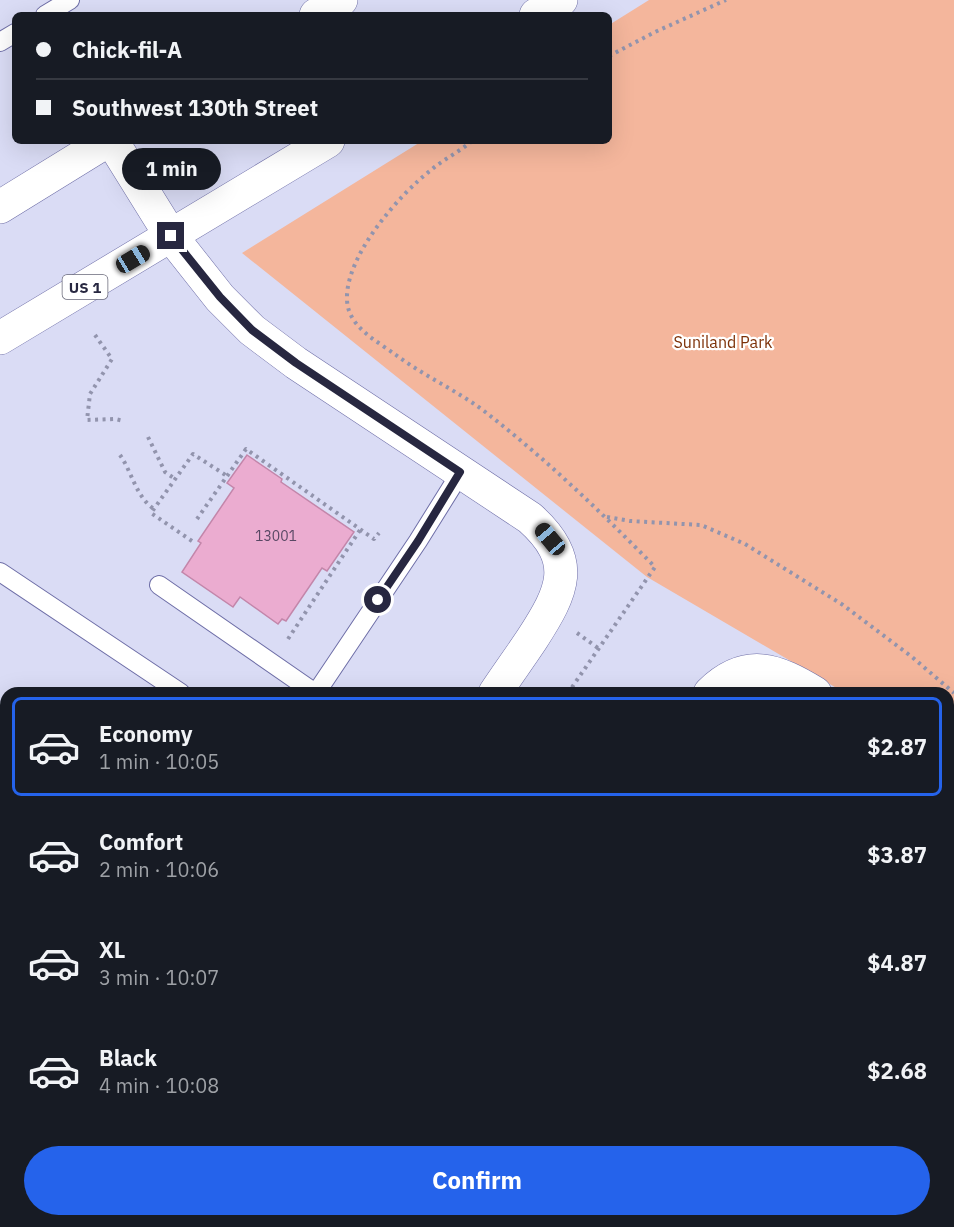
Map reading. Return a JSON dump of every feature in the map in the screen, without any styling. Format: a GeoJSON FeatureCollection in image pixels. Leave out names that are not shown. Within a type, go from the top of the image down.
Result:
{"type":"FeatureCollection","features":[{"type":"Feature","properties":{"kind":"main road"},"geometry":{"type":"LineString","coordinates":[[321,12],[341,0]]}},
{"type":"Feature","properties":{"kind":"main road"},"geometry":{"type":"LineString","coordinates":[[541,12],[561,0]]}},
{"type":"Feature","properties":{"kind":"main road"},"geometry":{"type":"LineString","coordinates":[[0,207],[102,144]]}},
{"type":"Feature","properties":{"kind":"main road"},"geometry":{"type":"LineString","coordinates":[[114,144],[171,236],[220,297],[252,330],[296,363],[540,526],[557,551],[561,564],[557,595],[549,614],[499,687]]}},
{"type":"Feature","properties":{"kind":"main road","name":"US 1"},"geometry":{"type":"LineString","coordinates":[[0,338],[323,144]]}},
{"type":"Feature","properties":{"kind":"main road"},"geometry":{"type":"LineString","coordinates":[[717,687],[735,675],[756,669],[774,672],[805,687]]}},
{"type":"Feature","properties":{"kind":"lane"},"geometry":{"type":"LineString","coordinates":[[50,12],[70,0]]}},
{"type":"Feature","properties":{"kind":"lane"},"geometry":{"type":"LineString","coordinates":[[320,687],[418,541],[460,472]]}},
{"type":"Feature","properties":{"kind":"lane"},"geometry":{"type":"LineString","coordinates":[[0,572],[172,687]]}},
{"type":"Feature","properties":{"kind":"lane"},"geometry":{"type":"LineString","coordinates":[[159,585],[307,687]]}},
{"type":"Feature","properties":{"kind":"path"},"geometry":{"type":"LineString","coordinates":[[612,55],[655,32],[726,0]]}},
{"type":"Feature","properties":{"kind":"path"},"geometry":{"type":"LineString","coordinates":[[468,144],[421,178],[395,205],[359,255],[351,276],[347,301],[358,327],[402,360],[483,410],[606,517],[655,567],[572,687]]}},
{"type":"Feature","properties":{"kind":"path"},"geometry":{"type":"LineString","coordinates":[[95,335],[112,359],[90,394],[87,420],[115,418],[124,421]]}},
{"type":"Feature","properties":{"kind":"path"},"geometry":{"type":"LineString","coordinates":[[148,437],[165,472],[175,479]]}},
{"type":"Feature","properties":{"kind":"path"},"geometry":{"type":"LineString","coordinates":[[197,519],[246,449],[374,539],[380,533]]}},
{"type":"Feature","properties":{"kind":"path"},"geometry":{"type":"LineString","coordinates":[[192,541],[151,513],[193,454],[227,477]]}},
{"type":"Feature","properties":{"kind":"path"},"geometry":{"type":"LineString","coordinates":[[120,455],[144,502],[154,510]]}},
{"type":"Feature","properties":{"kind":"path"},"geometry":{"type":"LineString","coordinates":[[606,517],[630,521],[701,525],[745,544],[853,612],[947,687]]}},
{"type":"Feature","properties":{"kind":"path"},"geometry":{"type":"LineString","coordinates":[[288,646],[288,637],[360,530]]}},
{"type":"Feature","properties":{"kind":"path"},"geometry":{"type":"LineString","coordinates":[[575,632],[598,648]]}},
{"type":"Feature","properties":{"kind":"green space","name":"Suniland Park"},"geometry":{"type":"Polygon","coordinates":[[[649,0],[954,0],[954,687],[835,687],[647,577],[242,253],[417,144],[612,144],[612,23],[649,0]]]}},
{"type":"Feature","properties":{"kind":"building"},"geometry":{"type":"Polygon","coordinates":[[[247,455],[282,479],[281,482],[354,532],[327,571],[322,568],[286,621],[282,619],[278,624],[240,597],[233,607],[182,572],[201,543],[198,541],[234,488],[227,483],[247,455]]]}},
{"type":"Feature","properties":{"kind":"route"},"geometry":{"type":"LineString","coordinates":[[171,236],[199,273],[252,330],[296,363],[460,472],[418,541],[378,600]]}}]}
